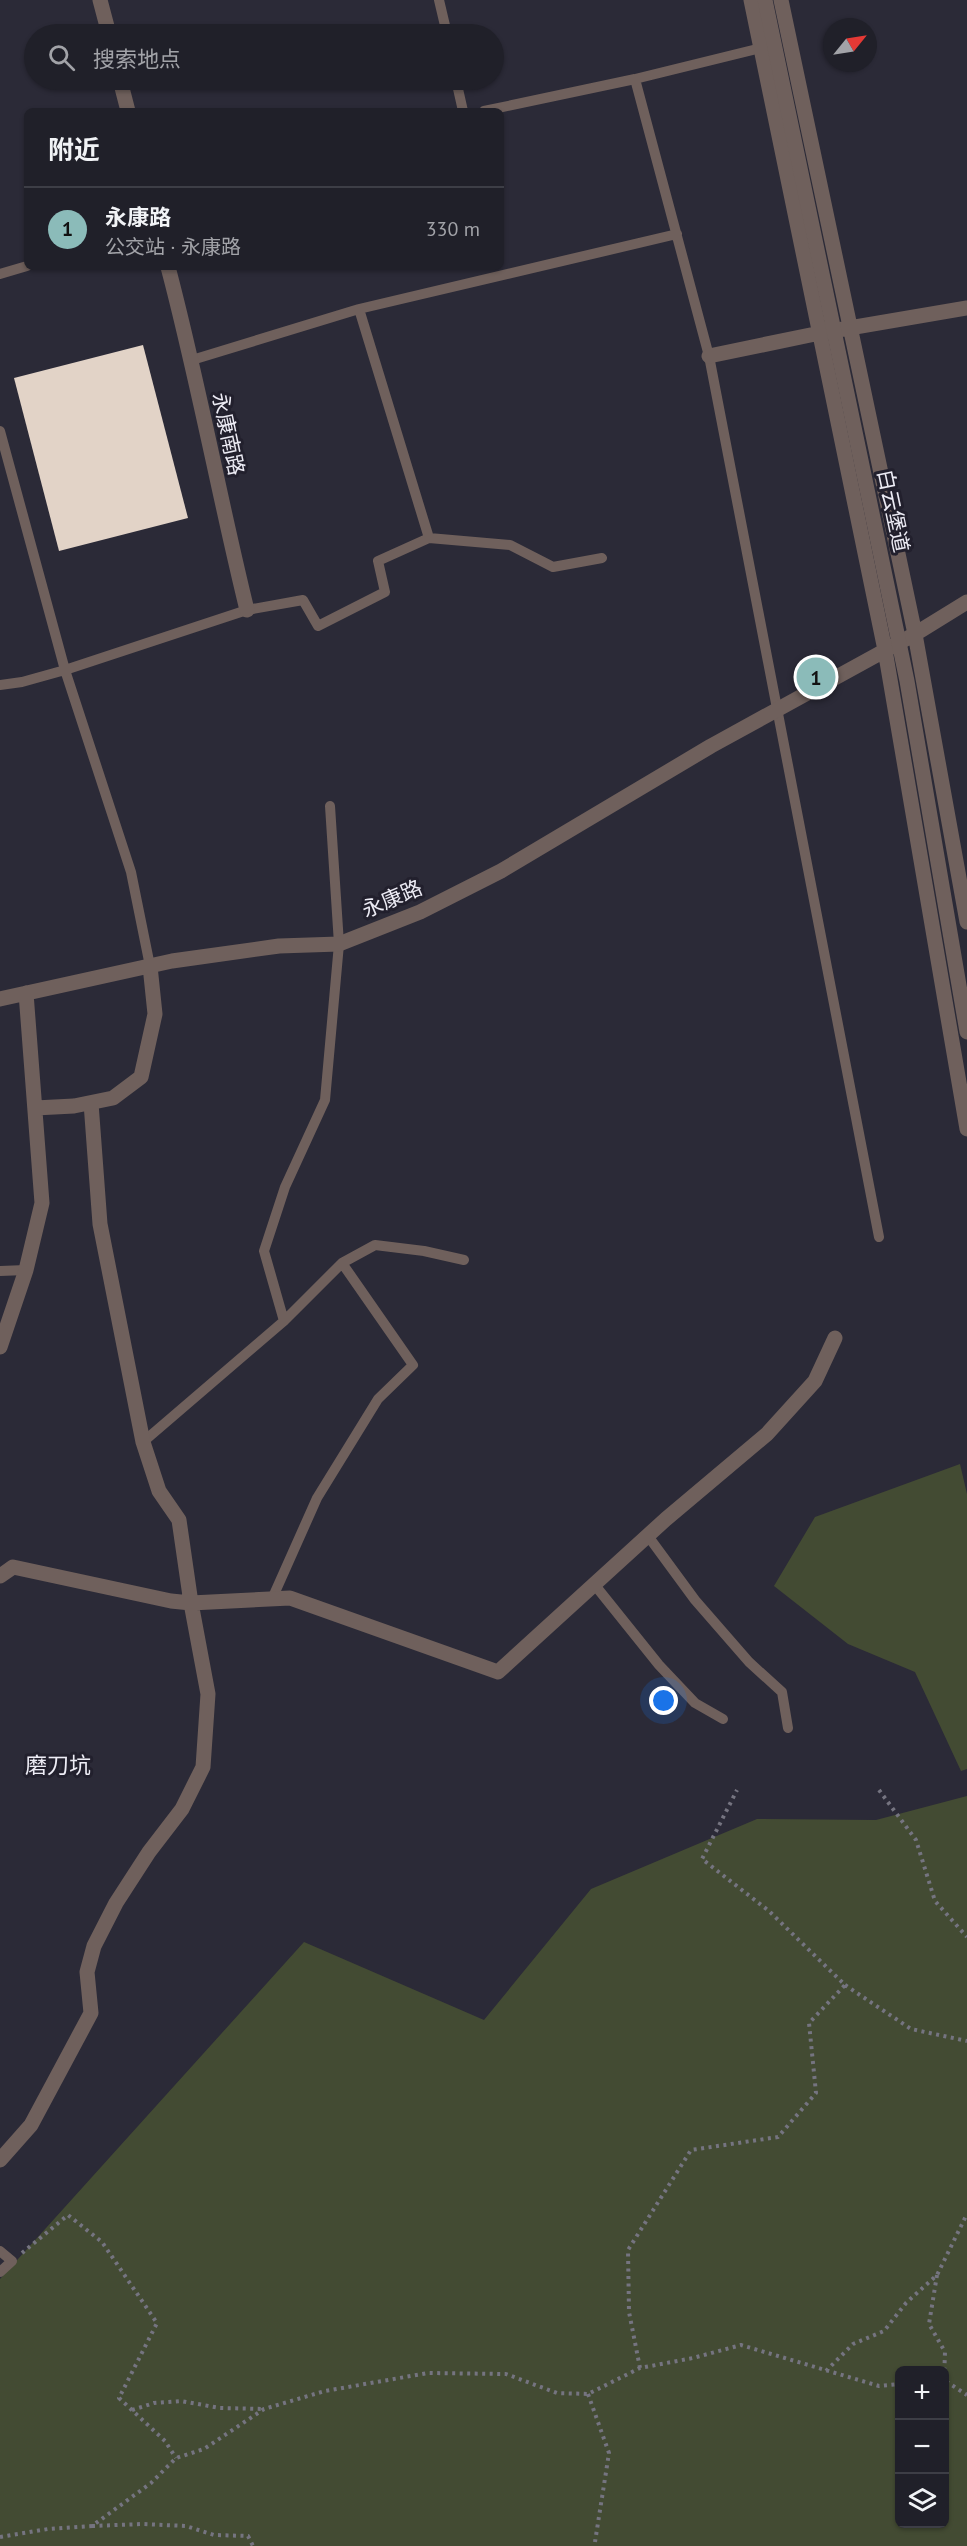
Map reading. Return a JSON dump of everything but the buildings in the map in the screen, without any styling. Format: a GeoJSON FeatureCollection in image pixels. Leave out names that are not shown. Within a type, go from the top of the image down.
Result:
{"type":"FeatureCollection","features":[{"type":"Feature","properties":{"kind":"street"},"geometry":{"type":"LineString","coordinates":[[100,0],[106,24]]}},
{"type":"Feature","properties":{"kind":"street"},"geometry":{"type":"LineString","coordinates":[[751,0],[885,650],[967,1129]]}},
{"type":"Feature","properties":{"kind":"street","name":"白云堡道"},"geometry":{"type":"LineString","coordinates":[[765,0],[908,681],[967,1032]]}},
{"type":"Feature","properties":{"kind":"street"},"geometry":{"type":"LineString","coordinates":[[781,0],[915,634],[967,921]]}},
{"type":"Feature","properties":{"kind":"street"},"geometry":{"type":"LineString","coordinates":[[123,90],[127,108]]}},
{"type":"Feature","properties":{"kind":"street","name":"永康南路"},"geometry":{"type":"LineString","coordinates":[[169,270],[192,360],[214,475],[247,610]]}},
{"type":"Feature","properties":{"kind":"street"},"geometry":{"type":"LineString","coordinates":[[710,356],[820,333],[967,308]]}},
{"type":"Feature","properties":{"kind":"street","name":"永康路"},"geometry":{"type":"LineString","coordinates":[[0,999],[150,966],[279,946],[339,944],[420,912],[501,871],[701,752],[915,634],[967,602]]}},
{"type":"Feature","properties":{"kind":"street"},"geometry":{"type":"LineString","coordinates":[[35,1108],[113,1098],[141,1077],[155,1014],[150,966]]}},
{"type":"Feature","properties":{"kind":"street"},"geometry":{"type":"LineString","coordinates":[[942,985],[967,981]]}},
{"type":"Feature","properties":{"kind":"street"},"geometry":{"type":"LineString","coordinates":[[0,1347],[26,1270],[42,1203],[26,993]]}},
{"type":"Feature","properties":{"kind":"street"},"geometry":{"type":"LineString","coordinates":[[0,2160],[31,2125],[91,2013],[87,1972],[94,1946],[116,1903],[149,1852],[182,1809],[203,1767],[208,1694],[191,1603],[179,1520],[159,1491],[143,1442],[100,1224],[91,1102]]}},
{"type":"Feature","properties":{"kind":"street"},"geometry":{"type":"LineString","coordinates":[[0,1576],[13,1567],[171,1601],[191,1603],[290,1598],[498,1672],[648,1536],[767,1434],[815,1381],[835,1338]]}},
{"type":"Feature","properties":{"kind":"lane"},"geometry":{"type":"LineString","coordinates":[[439,0],[445,24]]}},
{"type":"Feature","properties":{"kind":"lane"},"geometry":{"type":"LineString","coordinates":[[498,108],[635,79],[761,48]]}},
{"type":"Feature","properties":{"kind":"lane"},"geometry":{"type":"LineString","coordinates":[[635,79],[710,356],[879,1238]]}},
{"type":"Feature","properties":{"kind":"lane"},"geometry":{"type":"LineString","coordinates":[[458,90],[462,108]]}},
{"type":"Feature","properties":{"kind":"lane"},"geometry":{"type":"LineString","coordinates":[[192,360],[358,309],[677,234]]}},
{"type":"Feature","properties":{"kind":"lane"},"geometry":{"type":"LineString","coordinates":[[0,273],[24,267]]}},
{"type":"Feature","properties":{"kind":"lane"},"geometry":{"type":"LineString","coordinates":[[358,309],[429,538]]}},
{"type":"Feature","properties":{"kind":"lane"},"geometry":{"type":"LineString","coordinates":[[0,430],[65,670],[131,872],[150,966]]}},
{"type":"Feature","properties":{"kind":"lane"},"geometry":{"type":"LineString","coordinates":[[0,685],[22,682],[65,670],[247,610],[303,600],[318,626],[385,592],[378,561],[429,538],[510,545],[554,567],[602,558]]}},
{"type":"Feature","properties":{"kind":"lane"},"geometry":{"type":"LineString","coordinates":[[284,1321],[264,1251],[285,1186],[325,1100],[339,944],[330,806]]}},
{"type":"Feature","properties":{"kind":"lane"},"geometry":{"type":"LineString","coordinates":[[143,1442],[284,1321],[342,1263],[375,1245],[424,1251],[464,1260]]}},
{"type":"Feature","properties":{"kind":"lane"},"geometry":{"type":"LineString","coordinates":[[272,1599],[317,1498],[378,1399],[413,1365],[342,1263]]}},
{"type":"Feature","properties":{"kind":"lane"},"geometry":{"type":"LineString","coordinates":[[0,1271],[26,1270]]}},
{"type":"Feature","properties":{"kind":"lane"},"geometry":{"type":"LineString","coordinates":[[648,1536],[695,1600],[749,1662],[782,1692],[788,1728]]}},
{"type":"Feature","properties":{"kind":"lane"},"geometry":{"type":"LineString","coordinates":[[594,1584],[658,1665],[695,1703],[723,1719]]}},
{"type":"Feature","properties":{"kind":"lane"},"geometry":{"type":"LineString","coordinates":[[0,2251],[12,2261],[0,2272]]}},
{"type":"Feature","properties":{"kind":"path"},"geometry":{"type":"LineString","coordinates":[[737,1790],[702,1859],[769,1911],[845,1985],[911,2029],[967,2041]]}},
{"type":"Feature","properties":{"kind":"path"},"geometry":{"type":"LineString","coordinates":[[879,1790],[916,1840],[935,1901],[967,1936]]}},
{"type":"Feature","properties":{"kind":"path"},"geometry":{"type":"LineString","coordinates":[[640,2368],[629,2312],[628,2250],[691,2150],[778,2137],[816,2093],[809,2023],[845,1985]]}},
{"type":"Feature","properties":{"kind":"path"},"geometry":{"type":"LineString","coordinates":[[967,2214],[937,2275],[929,2324],[945,2352],[945,2380],[967,2395]]}},
{"type":"Feature","properties":{"kind":"path"},"geometry":{"type":"LineString","coordinates":[[12,2261],[68,2215],[102,2242],[157,2323],[119,2398],[165,2442],[176,2458]]}},
{"type":"Feature","properties":{"kind":"path"},"geometry":{"type":"LineString","coordinates":[[826,2371],[854,2344],[884,2331],[906,2303],[937,2275]]}},
{"type":"Feature","properties":{"kind":"path"},"geometry":{"type":"LineString","coordinates":[[92,2526],[151,2482],[176,2458],[204,2449],[264,2409],[325,2391],[428,2373],[506,2374],[557,2393],[588,2394],[640,2368],[693,2358],[741,2345],[879,2386],[895,2384]]}},
{"type":"Feature","properties":{"kind":"path"},"geometry":{"type":"LineString","coordinates":[[588,2394],[609,2453],[595,2542]]}},
{"type":"Feature","properties":{"kind":"path"},"geometry":{"type":"LineString","coordinates":[[132,2410],[154,2403],[181,2401],[220,2408],[264,2409]]}},
{"type":"Feature","properties":{"kind":"path"},"geometry":{"type":"LineString","coordinates":[[0,2536],[48,2529],[142,2524],[186,2526],[214,2535],[248,2536],[253,2546]]}},
{"type":"Feature","properties":{"kind":"green space"},"geometry":{"type":"Polygon","coordinates":[[[960,1464],[967,1494],[967,1769],[961,1771],[915,1672],[848,1644],[774,1586],[815,1517],[960,1464]]]}},
{"type":"Feature","properties":{"kind":"green space"},"geometry":{"type":"Polygon","coordinates":[[[967,1796],[967,2546],[0,2546],[0,2279],[304,1942],[484,2020],[591,1889],[757,1819],[876,1820],[967,1796]]]}},
{"type":"Feature","properties":{"kind":"place","name":"永康路"},"geometry":{"type":"Point","coordinates":[816,677]}},
{"type":"Feature","properties":{"kind":"district","name":"磨刀坑"},"geometry":{"type":"Point","coordinates":[58,1765]}}]}
